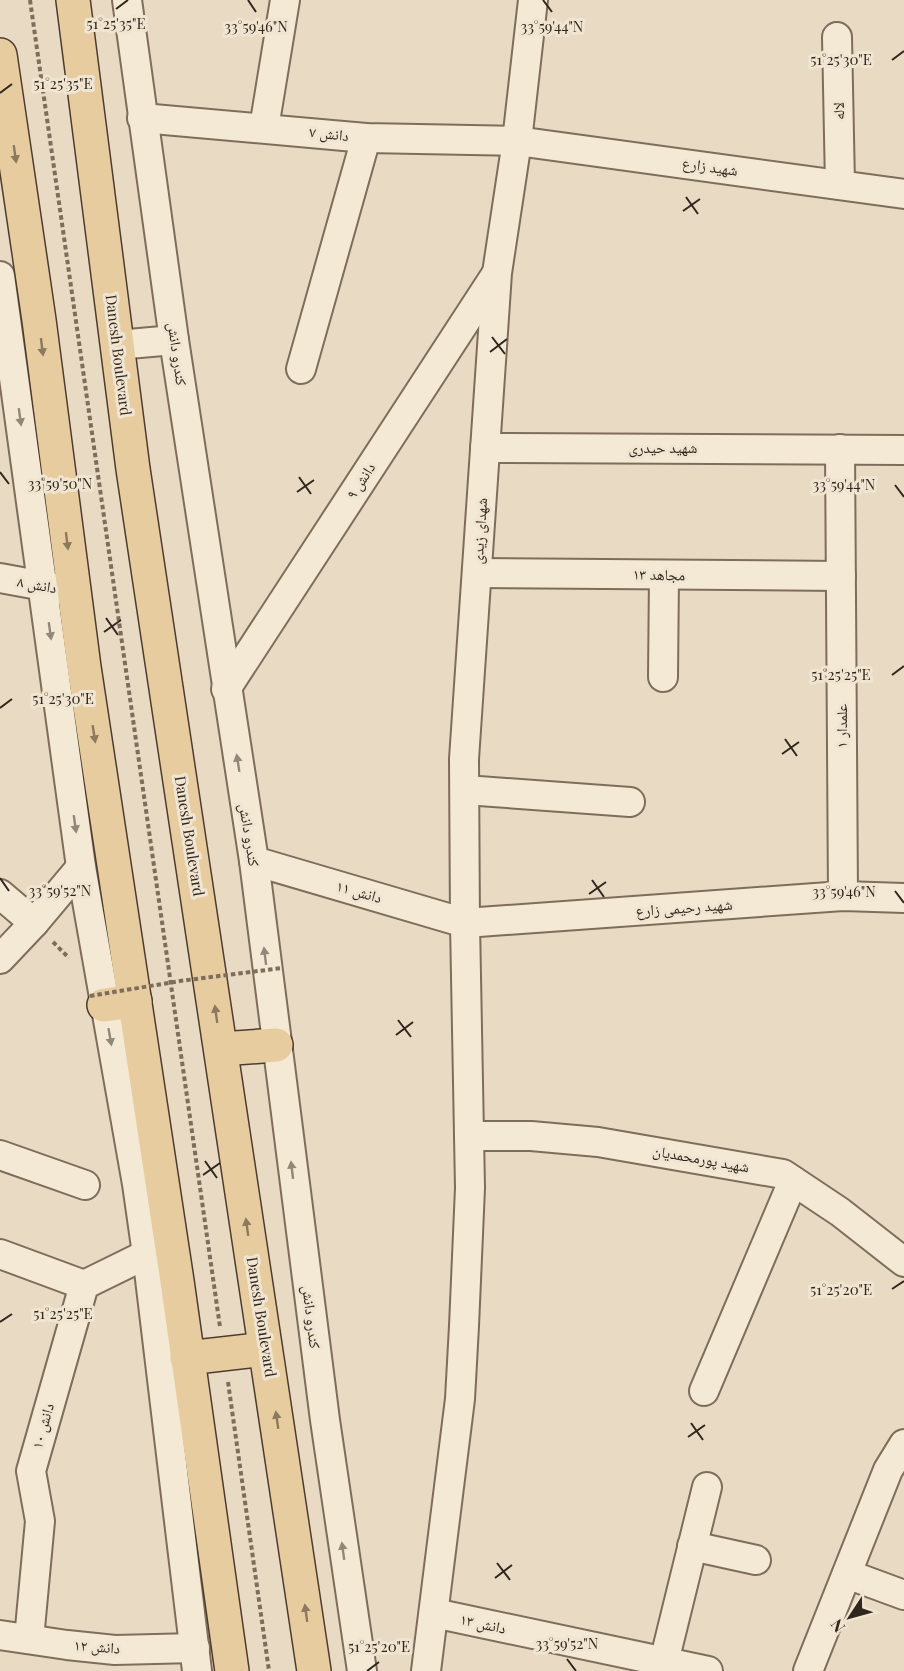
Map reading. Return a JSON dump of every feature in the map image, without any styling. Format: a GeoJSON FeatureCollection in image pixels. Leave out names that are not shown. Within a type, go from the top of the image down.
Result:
{"type":"FeatureCollection","features":[{"type":"Feature","properties":{"kind":"main road","name":"Danesh Boulevard"},"geometry":{"type":"LineString","coordinates":[[73,0],[133,469],[314,1671]]}},
{"type":"Feature","properties":{"kind":"main road"},"geometry":{"type":"LineString","coordinates":[[0,55],[39,320],[59,589],[110,1001],[187,1358],[232,1671]]}},
{"type":"Feature","properties":{"kind":"main road"},"geometry":{"type":"LineString","coordinates":[[221,1049],[276,1045]]}},
{"type":"Feature","properties":{"kind":"main road"},"geometry":{"type":"LineString","coordinates":[[187,1358],[265,1349]]}},
{"type":"Feature","properties":{"kind":"street","name":"کندرو دانش"},"geometry":{"type":"LineString","coordinates":[[127,0],[174,340],[254,861],[325,1420],[360,1660]]}},
{"type":"Feature","properties":{"kind":"street"},"geometry":{"type":"LineString","coordinates":[[264,128],[285,0]]}},
{"type":"Feature","properties":{"kind":"street","name":"شهدای زیدی"},"geometry":{"type":"LineString","coordinates":[[423,1668],[434,1613],[460,1399],[470,1188],[465,923],[465,759],[496,273],[517,141],[533,0]]}},
{"type":"Feature","properties":{"kind":"street","name":"لاله"},"geometry":{"type":"LineString","coordinates":[[837,37],[840,185]]}},
{"type":"Feature","properties":{"kind":"street","name":"دانش ۷"},"geometry":{"type":"LineString","coordinates":[[142,118],[366,138],[517,141]]}},
{"type":"Feature","properties":{"kind":"street"},"geometry":{"type":"LineString","coordinates":[[301,369],[366,138]]}},
{"type":"Feature","properties":{"kind":"street","name":"شهید زارع"},"geometry":{"type":"LineString","coordinates":[[517,141],[904,194]]}},
{"type":"Feature","properties":{"kind":"street","name":"دانش ۹"},"geometry":{"type":"LineString","coordinates":[[226,689],[496,273]]}},
{"type":"Feature","properties":{"kind":"street"},"geometry":{"type":"LineString","coordinates":[[0,276],[4,324],[59,589],[81,867],[110,1001],[137,1184],[196,1659]]}},
{"type":"Feature","properties":{"kind":"street"},"geometry":{"type":"LineString","coordinates":[[117,345],[174,340]]}},
{"type":"Feature","properties":{"kind":"street","name":"شهید حیدری"},"geometry":{"type":"LineString","coordinates":[[485,448],[904,450]]}},
{"type":"Feature","properties":{"kind":"street","name":"علمدار ۱"},"geometry":{"type":"LineString","coordinates":[[840,448],[843,896]]}},
{"type":"Feature","properties":{"kind":"street","name":"مجاهد ۱۳"},"geometry":{"type":"LineString","coordinates":[[477,573],[841,576]]}},
{"type":"Feature","properties":{"kind":"street"},"geometry":{"type":"LineString","coordinates":[[663,677],[664,575]]}},
{"type":"Feature","properties":{"kind":"street","name":"دانش ۸"},"geometry":{"type":"LineString","coordinates":[[0,578],[59,589]]}},
{"type":"Feature","properties":{"kind":"street"},"geometry":{"type":"LineString","coordinates":[[465,790],[630,802]]}},
{"type":"Feature","properties":{"kind":"street","name":"دانش ۱۱"},"geometry":{"type":"LineString","coordinates":[[254,861],[465,923]]}},
{"type":"Feature","properties":{"kind":"street"},"geometry":{"type":"LineString","coordinates":[[0,958],[34,923],[81,867]]}},
{"type":"Feature","properties":{"kind":"street"},"geometry":{"type":"LineString","coordinates":[[0,894],[34,923]]}},
{"type":"Feature","properties":{"kind":"street","name":"شهید رحیمی زارع"},"geometry":{"type":"LineString","coordinates":[[465,923],[843,896],[904,898]]}},
{"type":"Feature","properties":{"kind":"street","name":"شهید پورمحمدیان"},"geometry":{"type":"LineString","coordinates":[[469,1136],[531,1136],[597,1142],[783,1174],[840,1212],[904,1262]]}},
{"type":"Feature","properties":{"kind":"street"},"geometry":{"type":"LineString","coordinates":[[0,1155],[85,1185]]}},
{"type":"Feature","properties":{"kind":"street"},"geometry":{"type":"LineString","coordinates":[[704,1391],[793,1181]]}},
{"type":"Feature","properties":{"kind":"street"},"geometry":{"type":"LineString","coordinates":[[0,1254],[84,1285],[147,1254]]}},
{"type":"Feature","properties":{"kind":"street","name":"دانش ۱۰"},"geometry":{"type":"LineString","coordinates":[[29,1639],[40,1521],[31,1471],[84,1285]]}},
{"type":"Feature","properties":{"kind":"street"},"geometry":{"type":"LineString","coordinates":[[808,1671],[847,1574],[896,1475],[904,1444]]}},
{"type":"Feature","properties":{"kind":"street"},"geometry":{"type":"LineString","coordinates":[[664,1662],[707,1487]]}},
{"type":"Feature","properties":{"kind":"street"},"geometry":{"type":"LineString","coordinates":[[692,1546],[756,1560]]}},
{"type":"Feature","properties":{"kind":"street"},"geometry":{"type":"LineString","coordinates":[[847,1574],[904,1595]]}},
{"type":"Feature","properties":{"kind":"street","name":"دانش ۱۳"},"geometry":{"type":"LineString","coordinates":[[434,1613],[708,1671]]}},
{"type":"Feature","properties":{"kind":"street","name":"دانش ۱۲"},"geometry":{"type":"LineString","coordinates":[[0,1635],[67,1646],[196,1659]]}},
{"type":"Feature","properties":{"kind":"street"},"geometry":{"type":"LineString","coordinates":[[360,1660],[375,1671]]}},
{"type":"Feature","properties":{"kind":"path"},"geometry":{"type":"LineString","coordinates":[[30,0],[220,1327]]}},
{"type":"Feature","properties":{"kind":"path"},"geometry":{"type":"LineString","coordinates":[[34,923],[75,964]]}},
{"type":"Feature","properties":{"kind":"path"},"geometry":{"type":"LineString","coordinates":[[110,1001],[180,981],[282,968]]}},
{"type":"Feature","properties":{"kind":"path"},"geometry":{"type":"LineString","coordinates":[[227,1375],[269,1671]]}}]}
